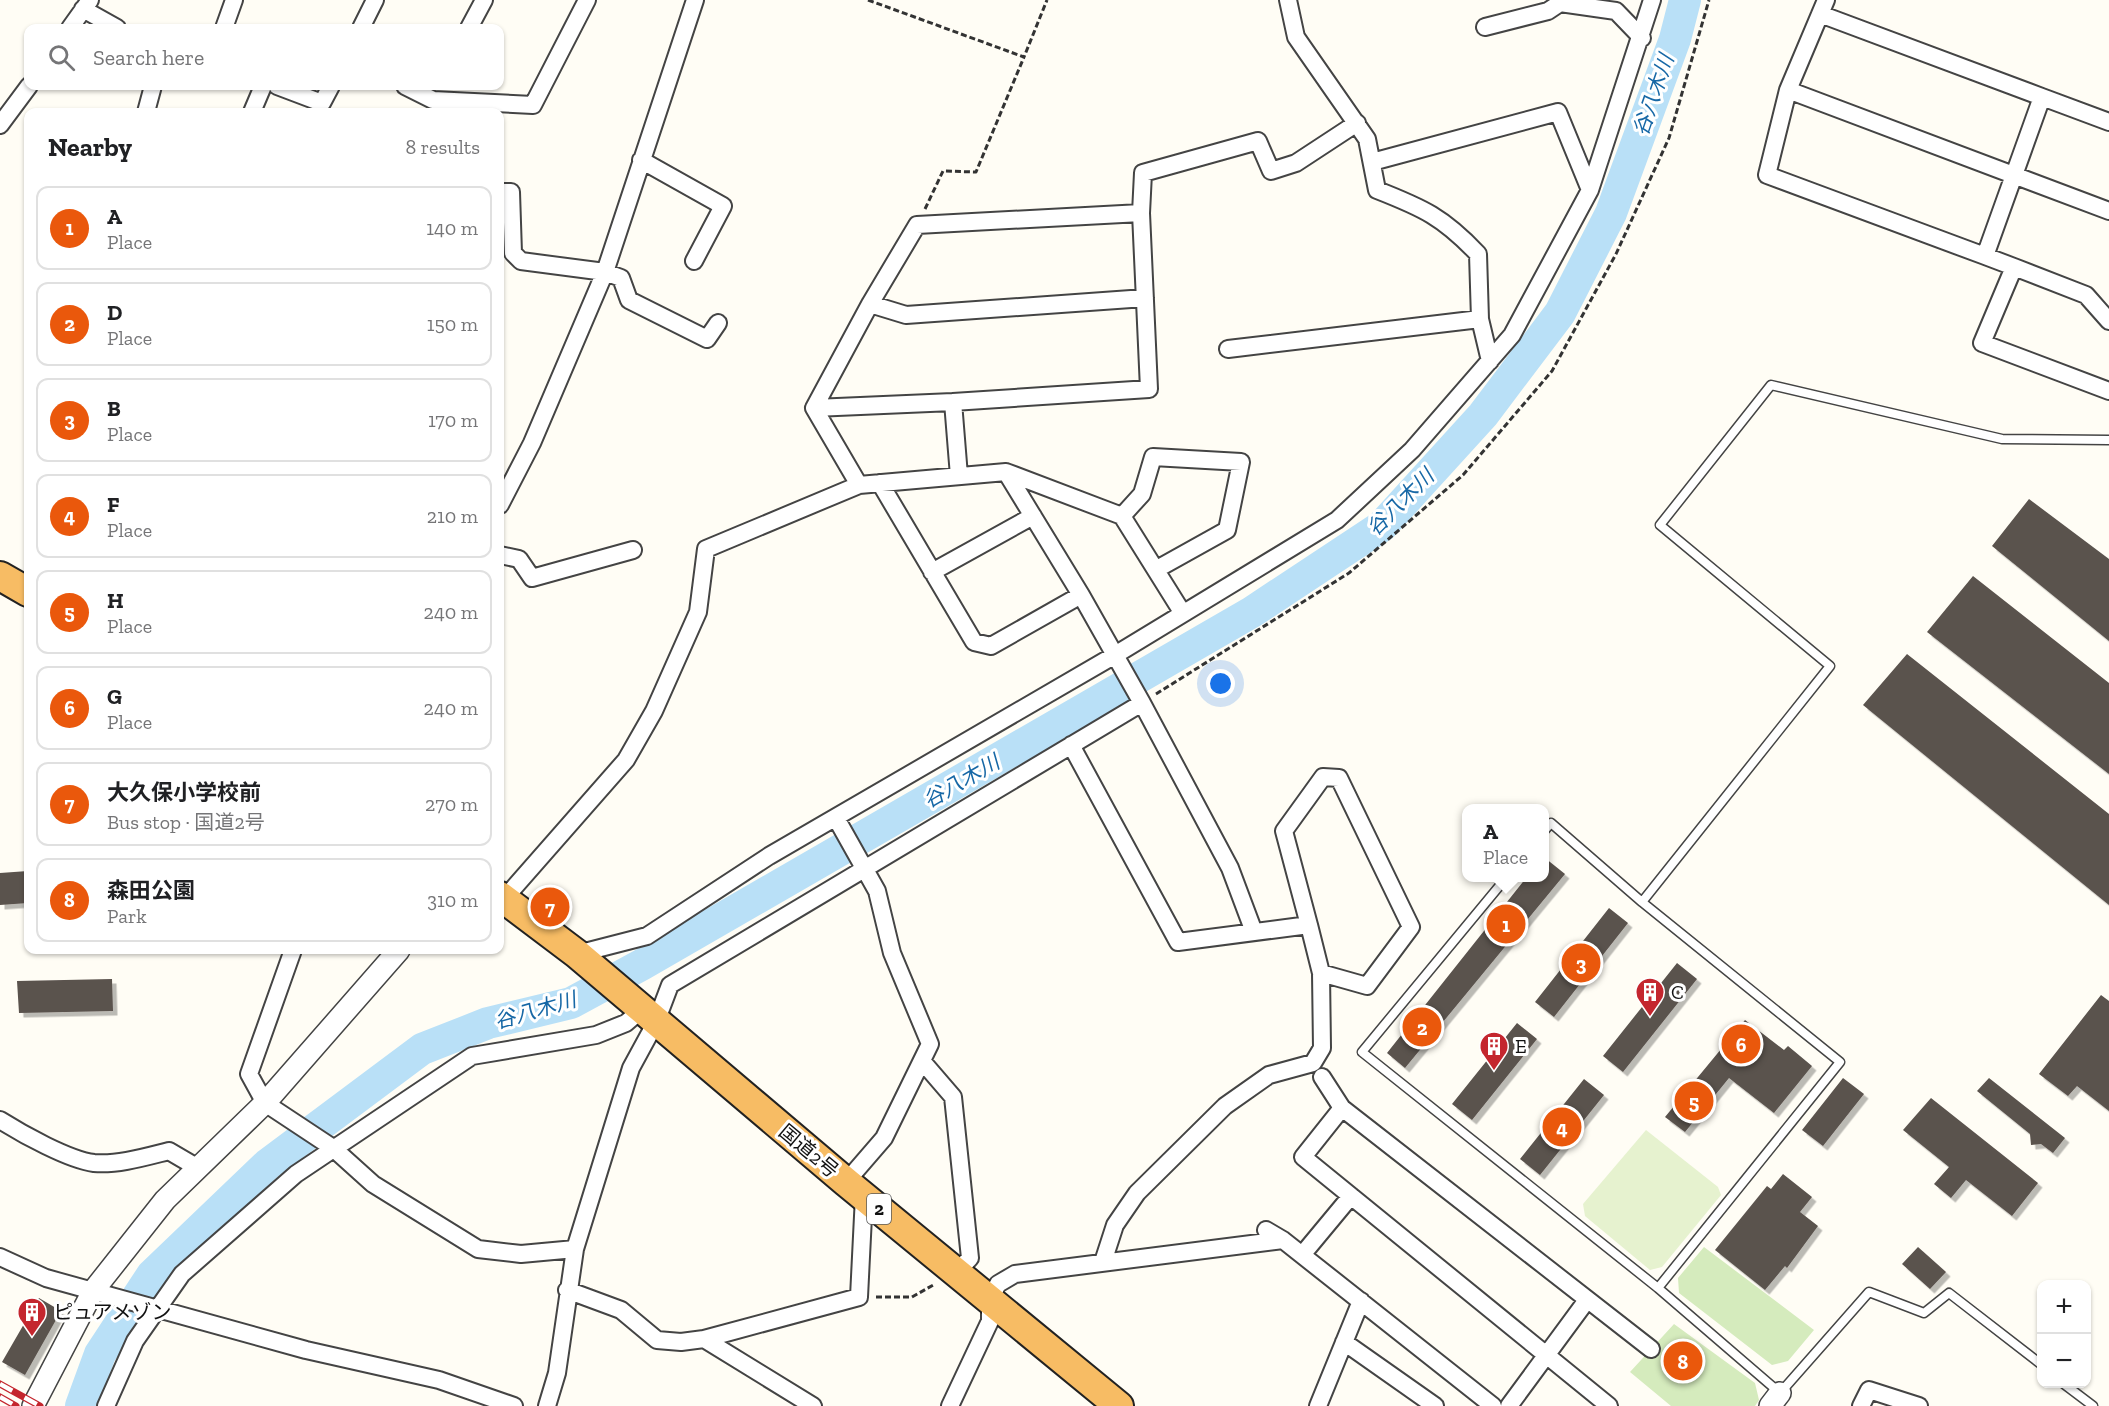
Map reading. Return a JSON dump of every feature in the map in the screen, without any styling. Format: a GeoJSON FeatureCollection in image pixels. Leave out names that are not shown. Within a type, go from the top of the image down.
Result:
{"type":"FeatureCollection","features":[{"type":"Feature","properties":{"kind":"highway"},"geometry":{"type":"LineString","coordinates":[[0,576],[24,590]]}},
{"type":"Feature","properties":{"kind":"highway","name":"国道2号"},"geometry":{"type":"LineString","coordinates":[[504,899],[577,954],[855,1189],[1119,1406]]}},
{"type":"Feature","properties":{"kind":"street"},"geometry":{"type":"LineString","coordinates":[[225,24],[234,0]]}},
{"type":"Feature","properties":{"kind":"street"},"geometry":{"type":"LineString","coordinates":[[363,24],[375,0]]}},
{"type":"Feature","properties":{"kind":"street"},"geometry":{"type":"LineString","coordinates":[[472,24],[484,0]]}},
{"type":"Feature","properties":{"kind":"street"},"geometry":{"type":"LineString","coordinates":[[437,93],[533,105],[587,0]]}},
{"type":"Feature","properties":{"kind":"street"},"geometry":{"type":"LineString","coordinates":[[504,497],[532,443],[605,272],[640,160],[695,0]]}},
{"type":"Feature","properties":{"kind":"street"},"geometry":{"type":"LineString","coordinates":[[1288,0],[1296,37],[1367,139],[1377,190],[1425,209],[1456,230],[1478,254],[1480,320],[1490,361]]}},
{"type":"Feature","properties":{"kind":"street"},"geometry":{"type":"LineString","coordinates":[[577,954],[647,936],[769,856],[1115,656],[1182,612],[1337,520],[1412,450],[1512,335],[1590,190],[1642,38],[1652,0]]}},
{"type":"Feature","properties":{"kind":"street"},"geometry":{"type":"LineString","coordinates":[[1485,27],[1548,10],[1560,3],[1616,11],[1642,38]]}},
{"type":"Feature","properties":{"kind":"street"},"geometry":{"type":"LineString","coordinates":[[73,24],[87,5],[112,24]]}},
{"type":"Feature","properties":{"kind":"street"},"geometry":{"type":"LineString","coordinates":[[2109,122],[2042,97],[1823,7],[1788,90],[1767,175],[2086,295],[2109,321]]}},
{"type":"Feature","properties":{"kind":"street"},"geometry":{"type":"LineString","coordinates":[[0,125],[26,90]]}},
{"type":"Feature","properties":{"kind":"street"},"geometry":{"type":"LineString","coordinates":[[147,108],[152,90]]}},
{"type":"Feature","properties":{"kind":"street"},"geometry":{"type":"LineString","coordinates":[[254,108],[261,90]]}},
{"type":"Feature","properties":{"kind":"street"},"geometry":{"type":"LineString","coordinates":[[288,90],[322,103],[329,90]]}},
{"type":"Feature","properties":{"kind":"street"},"geometry":{"type":"LineString","coordinates":[[1788,90],[2109,211]]}},
{"type":"Feature","properties":{"kind":"street"},"geometry":{"type":"LineString","coordinates":[[1985,256],[2042,97]]}},
{"type":"Feature","properties":{"kind":"street"},"geometry":{"type":"LineString","coordinates":[[1372,162],[1558,112],[1590,190]]}},
{"type":"Feature","properties":{"kind":"street"},"geometry":{"type":"LineString","coordinates":[[814,408],[953,402],[1149,388],[1141,213],[1143,173],[1258,141],[1271,171],[1296,163],[1357,123]]}},
{"type":"Feature","properties":{"kind":"street"},"geometry":{"type":"LineString","coordinates":[[640,160],[723,206],[694,261]]}},
{"type":"Feature","properties":{"kind":"street"},"geometry":{"type":"LineString","coordinates":[[504,192],[511,192],[506,238],[513,253],[521,261],[605,272],[621,278],[629,300],[707,339],[717,323]]}},
{"type":"Feature","properties":{"kind":"street"},"geometry":{"type":"LineString","coordinates":[[814,408],[870,303],[917,225],[1141,213]]}},
{"type":"Feature","properties":{"kind":"street"},"geometry":{"type":"LineString","coordinates":[[2014,267],[1982,343],[2109,391]]}},
{"type":"Feature","properties":{"kind":"street"},"geometry":{"type":"LineString","coordinates":[[870,303],[906,315],[1145,298]]}},
{"type":"Feature","properties":{"kind":"street"},"geometry":{"type":"LineString","coordinates":[[1228,349],[1480,320]]}},
{"type":"Feature","properties":{"kind":"street"},"geometry":{"type":"LineString","coordinates":[[953,402],[959,476]]}},
{"type":"Feature","properties":{"kind":"street"},"geometry":{"type":"LineString","coordinates":[[814,408],[859,485]]}},
{"type":"Feature","properties":{"kind":"street"},"geometry":{"type":"LineString","coordinates":[[1122,516],[1142,494],[1153,457],[1241,462],[1227,530],[1157,569]]}},
{"type":"Feature","properties":{"kind":"street"},"geometry":{"type":"LineString","coordinates":[[504,896],[626,760],[654,711],[698,612],[706,549],[859,485],[1006,472],[1122,516],[1182,612]]}},
{"type":"Feature","properties":{"kind":"street"},"geometry":{"type":"LineString","coordinates":[[1006,472],[1082,596],[1142,703],[1230,868],[1254,932]]}},
{"type":"Feature","properties":{"kind":"street"},"geometry":{"type":"LineString","coordinates":[[880,483],[974,642],[991,646],[1082,596]]}},
{"type":"Feature","properties":{"kind":"street"},"geometry":{"type":"LineString","coordinates":[[932,572],[1033,516]]}},
{"type":"Feature","properties":{"kind":"street"},"geometry":{"type":"LineString","coordinates":[[504,556],[519,559],[532,578],[633,550]]}},
{"type":"Feature","properties":{"kind":"street"},"geometry":{"type":"LineString","coordinates":[[548,1406],[557,1373],[567,1290],[575,1249],[648,1016],[670,985],[1142,703]]}},
{"type":"Feature","properties":{"kind":"street"},"geometry":{"type":"LineString","coordinates":[[1071,745],[1178,942],[1309,925]]}},
{"type":"Feature","properties":{"kind":"street"},"geometry":{"type":"LineString","coordinates":[[1103,1262],[1115,1225],[1137,1193],[1225,1106],[1269,1075],[1313,1064],[1322,1048],[1321,973],[1284,831],[1323,777],[1339,778],[1411,927],[1367,986],[1321,973]]}},
{"type":"Feature","properties":{"kind":"street"},"geometry":{"type":"LineString","coordinates":[[567,1290],[621,1310],[657,1340],[681,1342],[704,1339],[859,1297],[855,1189],[884,1138],[930,1044],[892,953],[877,891],[836,818]]}},
{"type":"Feature","properties":{"kind":"street"},"geometry":{"type":"LineString","coordinates":[[292,954],[249,1074],[265,1103],[333,1148],[373,1184],[478,1249],[521,1254],[575,1249]]}},
{"type":"Feature","properties":{"kind":"street"},"geometry":{"type":"LineString","coordinates":[[33,1406],[93,1291],[165,1200],[265,1103],[395,954]]}},
{"type":"Feature","properties":{"kind":"street"},"geometry":{"type":"LineString","coordinates":[[106,1406],[135,1341],[153,1309],[182,1274],[296,1174],[472,1056],[596,1035],[648,1016]]}},
{"type":"Feature","properties":{"kind":"street"},"geometry":{"type":"LineString","coordinates":[[922,1061],[953,1098],[970,1258],[957,1272]]}},
{"type":"Feature","properties":{"kind":"street"},"geometry":{"type":"LineString","coordinates":[[1322,1077],[1342,1108],[1651,1349]]}},
{"type":"Feature","properties":{"kind":"street"},"geometry":{"type":"LineString","coordinates":[[1342,1108],[1303,1157],[1609,1406]]}},
{"type":"Feature","properties":{"kind":"street"},"geometry":{"type":"LineString","coordinates":[[0,1120],[30,1140],[93,1163],[135,1159],[169,1151],[198,1167]]}},
{"type":"Feature","properties":{"kind":"street"},"geometry":{"type":"LineString","coordinates":[[1302,1255],[1351,1196]]}},
{"type":"Feature","properties":{"kind":"street"},"geometry":{"type":"LineString","coordinates":[[1266,1230],[1283,1240],[1493,1406]]}},
{"type":"Feature","properties":{"kind":"street"},"geometry":{"type":"LineString","coordinates":[[950,1406],[990,1321],[990,1299],[999,1284],[1015,1274],[1283,1240]]}},
{"type":"Feature","properties":{"kind":"street"},"geometry":{"type":"LineString","coordinates":[[0,1257],[46,1278],[306,1350],[439,1380],[514,1406]]}},
{"type":"Feature","properties":{"kind":"street"},"geometry":{"type":"LineString","coordinates":[[1509,1406],[1587,1300]]}},
{"type":"Feature","properties":{"kind":"street"},"geometry":{"type":"LineString","coordinates":[[1318,1406],[1361,1301]]}},
{"type":"Feature","properties":{"kind":"street"},"geometry":{"type":"LineString","coordinates":[[704,1339],[813,1406]]}},
{"type":"Feature","properties":{"kind":"street"},"geometry":{"type":"LineString","coordinates":[[1344,1342],[1435,1406]]}},
{"type":"Feature","properties":{"kind":"street"},"geometry":{"type":"LineString","coordinates":[[1862,1406],[1869,1390],[1918,1406]]}},
{"type":"Feature","properties":{"kind":"lane"},"geometry":{"type":"LineString","coordinates":[[1642,902],[1830,666],[1660,525],[1771,385],[2002,439],[2109,440]]}},
{"type":"Feature","properties":{"kind":"lane"},"geometry":{"type":"LineString","coordinates":[[1549,825],[1551,823],[1642,902],[1840,1062],[1658,1288]]}},
{"type":"Feature","properties":{"kind":"lane"},"geometry":{"type":"LineString","coordinates":[[1503,882],[1362,1052],[1658,1288],[1775,1399],[1869,1292],[1924,1313],[1949,1293],[2037,1361]]}},
{"type":"Feature","properties":{"kind":"lane"},"geometry":{"type":"LineString","coordinates":[[2070,1388],[2093,1406]]}},
{"type":"Feature","properties":{"kind":"path"},"geometry":{"type":"LineString","coordinates":[[868,0],[1024,57]]}},
{"type":"Feature","properties":{"kind":"path"},"geometry":{"type":"LineString","coordinates":[[917,225],[943,171],[976,172],[1047,0]]}},
{"type":"Feature","properties":{"kind":"path"},"geometry":{"type":"LineString","coordinates":[[859,1297],[912,1297],[957,1272]]}},
{"type":"Feature","properties":{"kind":"green space"},"geometry":{"type":"Polygon","coordinates":[[[1646,1130],[1718,1187],[1721,1195],[1662,1267],[1650,1270],[1585,1216],[1583,1204],[1646,1130]]]}},
{"type":"Feature","properties":{"kind":"green space"},"geometry":{"type":"Polygon","coordinates":[[[1704,1247],[1814,1330],[1788,1361],[1772,1365],[1679,1293],[1678,1278],[1704,1247]]]}},
{"type":"Feature","properties":{"kind":"green space"},"geometry":{"type":"Polygon","coordinates":[[[1674,1324],[1755,1383],[1759,1400],[1755,1406],[1671,1406],[1630,1372],[1674,1324]]]}},
{"type":"Feature","properties":{"kind":"building"},"geometry":{"type":"Polygon","coordinates":[[[2029,499],[2109,559],[2109,641],[1992,546],[2029,499]]]}},
{"type":"Feature","properties":{"kind":"building"},"geometry":{"type":"Polygon","coordinates":[[[1973,576],[2109,683],[2109,774],[1927,632],[1973,576]]]}},
{"type":"Feature","properties":{"kind":"building"},"geometry":{"type":"Polygon","coordinates":[[[1907,654],[2109,814],[2109,905],[1863,705],[1907,654]]]}},
{"type":"Feature","properties":{"kind":"building"},"geometry":{"type":"Polygon","coordinates":[[[1549,861],[1565,874],[1405,1068],[1387,1053],[1523,882],[1549,882],[1549,861]]]}},
{"type":"Feature","properties":{"kind":"building"},"geometry":{"type":"Polygon","coordinates":[[[24,871],[24,903],[0,905],[0,873],[24,871]]]}},
{"type":"Feature","properties":{"kind":"building"},"geometry":{"type":"Polygon","coordinates":[[[1609,908],[1628,923],[1554,1017],[1535,1002],[1609,908]]]}},
{"type":"Feature","properties":{"kind":"building","name":"C"},"geometry":{"type":"Polygon","coordinates":[[[1677,963],[1697,979],[1623,1072],[1603,1056],[1677,963]]]}},
{"type":"Feature","properties":{"kind":"building"},"geometry":{"type":"Polygon","coordinates":[[[112,979],[113,1011],[19,1013],[17,981],[112,979]]]}},
{"type":"Feature","properties":{"kind":"building"},"geometry":{"type":"Polygon","coordinates":[[[2101,995],[2109,1001],[2109,1111],[2077,1086],[2068,1096],[2039,1074],[2101,995]]]}},
{"type":"Feature","properties":{"kind":"building"},"geometry":{"type":"Polygon","coordinates":[[[1745,1020],[1784,1050],[1788,1046],[1812,1066],[1774,1113],[1729,1078],[1685,1132],[1665,1117],[1745,1020]]]}},
{"type":"Feature","properties":{"kind":"building","name":"E"},"geometry":{"type":"Polygon","coordinates":[[[1517,1023],[1537,1039],[1472,1120],[1452,1104],[1517,1023]]]}},
{"type":"Feature","properties":{"kind":"building"},"geometry":{"type":"Polygon","coordinates":[[[1843,1078],[1864,1094],[1823,1146],[1802,1130],[1843,1078]]]}},
{"type":"Feature","properties":{"kind":"building"},"geometry":{"type":"Polygon","coordinates":[[[1989,1078],[2065,1138],[2053,1153],[2041,1144],[2031,1145],[2030,1134],[1977,1091],[1989,1078]]]}},
{"type":"Feature","properties":{"kind":"building"},"geometry":{"type":"Polygon","coordinates":[[[1584,1079],[1604,1095],[1540,1175],[1520,1159],[1584,1079]]]}},
{"type":"Feature","properties":{"kind":"building"},"geometry":{"type":"Polygon","coordinates":[[[1931,1098],[2038,1183],[2012,1216],[1966,1180],[1951,1198],[1934,1184],[1949,1167],[1903,1130],[1931,1098]]]}},
{"type":"Feature","properties":{"kind":"building"},"geometry":{"type":"Polygon","coordinates":[[[1783,1174],[1812,1197],[1800,1212],[1818,1226],[1787,1268],[1785,1266],[1765,1290],[1715,1250],[1767,1186],[1771,1189],[1783,1174]]]}},
{"type":"Feature","properties":{"kind":"building"},"geometry":{"type":"Polygon","coordinates":[[[1918,1247],[1946,1272],[1930,1289],[1902,1264],[1918,1247]]]}},
{"type":"Feature","properties":{"kind":"building","name":"ピュアメゾン"},"geometry":{"type":"Polygon","coordinates":[[[39,1298],[61,1311],[25,1375],[2,1362],[39,1298]]]}},
{"type":"Feature","properties":{"kind":"waterway","name":"谷八木川"},"geometry":{"type":"LineString","coordinates":[[81,1406],[100,1354],[152,1275],[268,1164],[422,1049],[488,1023],[571,1003],[643,964],[1252,612],[1382,526],[1483,415],[1560,313],[1611,213],[1675,39],[1685,0]]}},
{"type":"Feature","properties":{"kind":"railway"},"geometry":{"type":"LineString","coordinates":[[0,1384],[40,1406]]}},
{"type":"Feature","properties":{"kind":"railway"},"geometry":{"type":"LineString","coordinates":[[0,1397],[16,1406]]}},
{"type":"Feature","properties":{"kind":"place","name":"大久保小学校前"},"geometry":{"type":"Point","coordinates":[550,907]}},
{"type":"Feature","properties":{"kind":"place","name":"A"},"geometry":{"type":"Point","coordinates":[1506,924]}},
{"type":"Feature","properties":{"kind":"place","name":"B"},"geometry":{"type":"Point","coordinates":[1581,963]}},
{"type":"Feature","properties":{"kind":"place","name":"C"},"geometry":{"type":"Point","coordinates":[1650,1018]}},
{"type":"Feature","properties":{"kind":"place","name":"D"},"geometry":{"type":"Point","coordinates":[1422,1027]}},
{"type":"Feature","properties":{"kind":"place","name":"G"},"geometry":{"type":"Point","coordinates":[1741,1044]}},
{"type":"Feature","properties":{"kind":"place","name":"E"},"geometry":{"type":"Point","coordinates":[1494,1072]}},
{"type":"Feature","properties":{"kind":"place","name":"H"},"geometry":{"type":"Point","coordinates":[1694,1101]}},
{"type":"Feature","properties":{"kind":"place","name":"F"},"geometry":{"type":"Point","coordinates":[1562,1127]}},
{"type":"Feature","properties":{"kind":"place","name":"ピュアメゾン"},"geometry":{"type":"Point","coordinates":[32,1338]}},
{"type":"Feature","properties":{"kind":"place","name":"森田公園"},"geometry":{"type":"Point","coordinates":[1683,1361]}}]}
